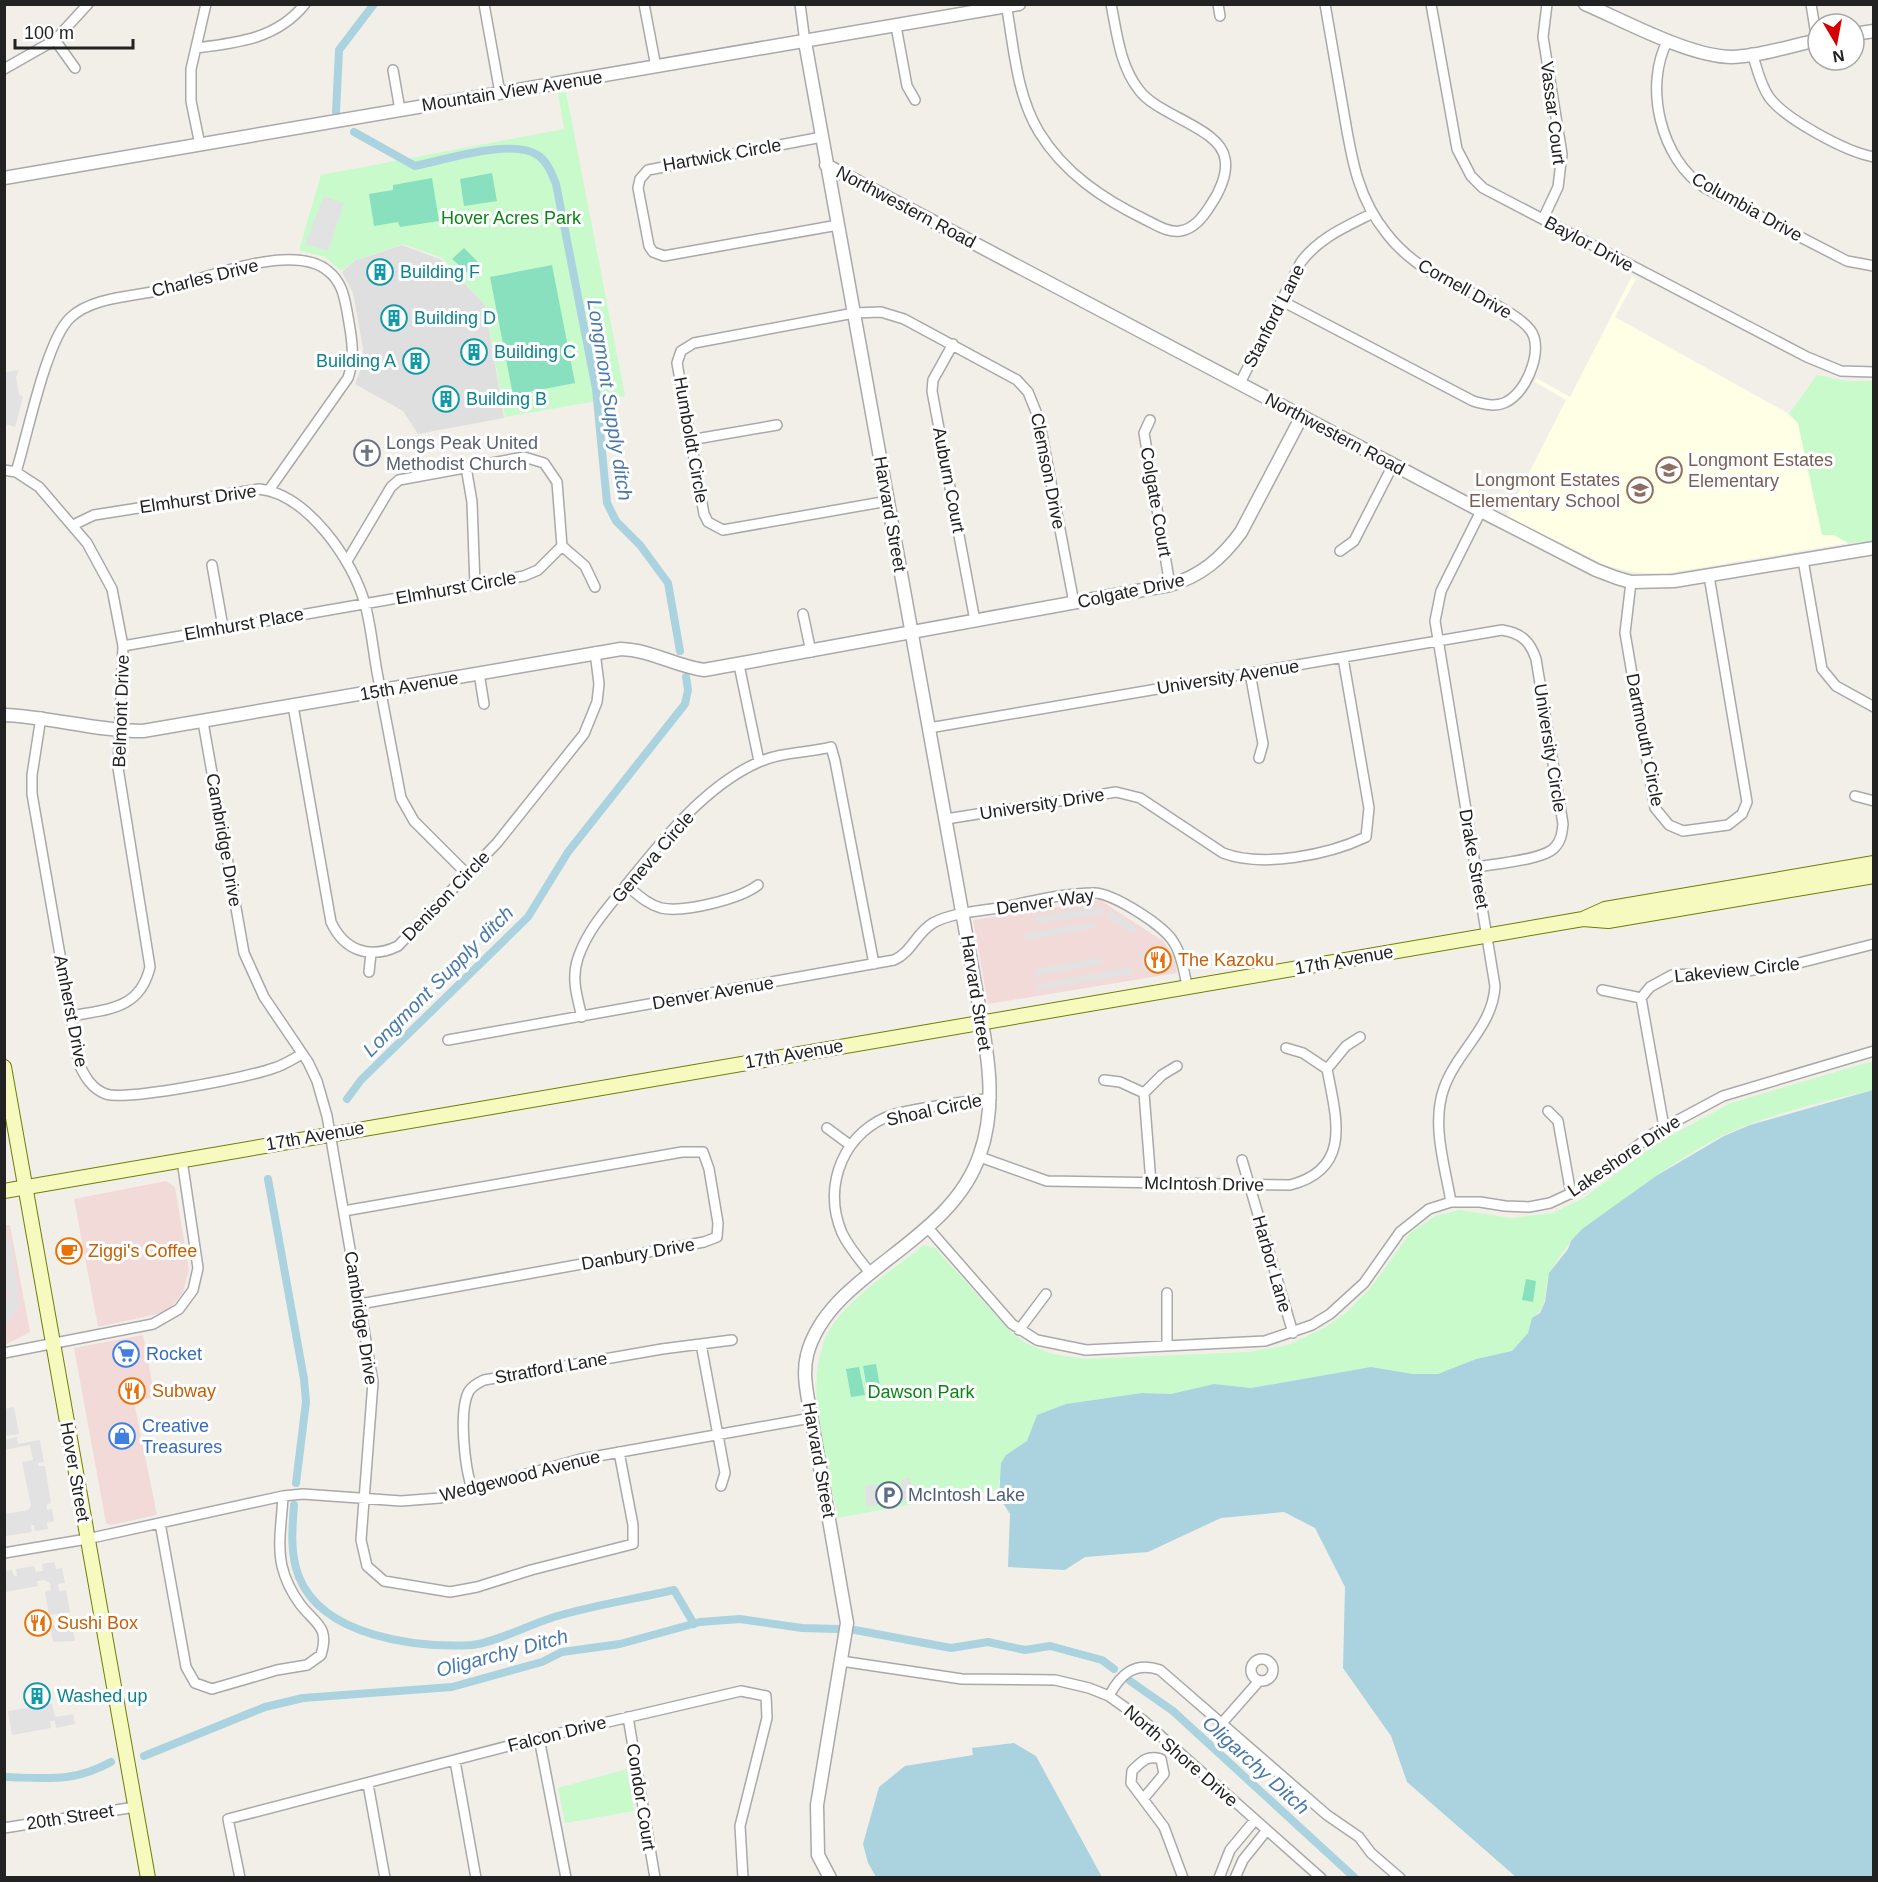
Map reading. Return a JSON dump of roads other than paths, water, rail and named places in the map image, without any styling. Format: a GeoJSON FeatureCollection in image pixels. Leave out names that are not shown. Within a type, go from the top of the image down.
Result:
{"type":"FeatureCollection","features":[{"type":"Feature","properties":{"kind":"main road","name":"17th Avenue"},"geometry":{"type":"LineString","coordinates":[[1583,919],[1605,909],[1874,863]]}},
{"type":"Feature","properties":{"kind":"main road","name":"17th Avenue"},"geometry":{"type":"LineString","coordinates":[[4,1191],[1487,935],[1583,919],[1608,921],[1874,876]]}},
{"type":"Feature","properties":{"kind":"main road","name":"Hover Street"},"geometry":{"type":"LineString","coordinates":[[4,1067],[148,1878]]}},
{"type":"Feature","properties":{"kind":"street"},"geometry":{"type":"LineString","coordinates":[[4,69],[55,39],[88,4]]}},
{"type":"Feature","properties":{"kind":"street"},"geometry":{"type":"LineString","coordinates":[[200,145],[190,90],[191,69],[206,4]]}},
{"type":"Feature","properties":{"kind":"street"},"geometry":{"type":"LineString","coordinates":[[196,48],[242,42],[262,36],[283,26],[305,4]]}},
{"type":"Feature","properties":{"kind":"street"},"geometry":{"type":"LineString","coordinates":[[484,4],[501,93]]}},
{"type":"Feature","properties":{"kind":"street"},"geometry":{"type":"LineString","coordinates":[[644,4],[656,67]]}},
{"type":"Feature","properties":{"kind":"street"},"geometry":{"type":"LineString","coordinates":[[800,4],[805,42]]}},
{"type":"Feature","properties":{"kind":"street"},"geometry":{"type":"LineString","coordinates":[[1010,5],[1019,81],[1038,131],[1057,156],[1078,178],[1116,206],[1167,230],[1184,230],[1204,217],[1214,200],[1224,176],[1225,156],[1213,138],[1152,105],[1139,90],[1122,56],[1111,4]]}},
{"type":"Feature","properties":{"kind":"street"},"geometry":{"type":"LineString","coordinates":[[1218,4],[1220,16]]}},
{"type":"Feature","properties":{"kind":"street","name":"Cornell Drive"},"geometry":{"type":"LineString","coordinates":[[1282,301],[1473,401],[1498,404],[1512,398],[1532,368],[1535,353],[1531,330],[1524,322],[1433,274],[1408,256],[1371,214],[1354,172],[1325,4]]}},
{"type":"Feature","properties":{"kind":"street","name":"Baylor Drive"},"geometry":{"type":"LineString","coordinates":[[1431,4],[1457,150],[1461,161],[1483,188],[1807,357],[1841,371],[1874,372]]}},
{"type":"Feature","properties":{"kind":"street","name":"Vassar Court"},"geometry":{"type":"LineString","coordinates":[[1543,219],[1558,187],[1562,154],[1543,37],[1547,4]]}},
{"type":"Feature","properties":{"kind":"street"},"geometry":{"type":"LineString","coordinates":[[1585,4],[1668,40],[1714,55],[1731,57],[1806,43]]}},
{"type":"Feature","properties":{"kind":"street","name":"Mountain View Avenue"},"geometry":{"type":"LineString","coordinates":[[4,178],[1010,5]]}},
{"type":"Feature","properties":{"kind":"street"},"geometry":{"type":"LineString","coordinates":[[896,26],[907,86],[915,100]]}},
{"type":"Feature","properties":{"kind":"street"},"geometry":{"type":"LineString","coordinates":[[55,39],[75,68]]}},
{"type":"Feature","properties":{"kind":"street","name":"Columbia Drive"},"geometry":{"type":"LineString","coordinates":[[1668,40],[1658,71],[1658,95],[1669,149],[1688,175],[1705,188],[1847,261],[1874,266]]}},
{"type":"Feature","properties":{"kind":"street","name":"Harvard Street"},"geometry":{"type":"LineString","coordinates":[[805,42],[910,633],[982,1021],[991,1098],[980,1157],[959,1195],[928,1228],[834,1306],[810,1345],[804,1377],[848,1623],[817,1805],[818,1855],[830,1877]]}},
{"type":"Feature","properties":{"kind":"street"},"geometry":{"type":"LineString","coordinates":[[1752,53],[1761,83],[1779,108],[1839,143],[1874,157]]}},
{"type":"Feature","properties":{"kind":"street"},"geometry":{"type":"LineString","coordinates":[[393,70],[400,110]]}},
{"type":"Feature","properties":{"kind":"street","name":"Hartwick Circle"},"geometry":{"type":"LineString","coordinates":[[822,137],[648,170],[640,179],[638,188],[649,246],[653,252],[664,256],[838,225]]}},
{"type":"Feature","properties":{"kind":"street","name":"Northwestern Road"},"geometry":{"type":"LineString","coordinates":[[826,165],[1596,570],[1631,582],[1667,582],[1874,548]]}},
{"type":"Feature","properties":{"kind":"street","name":"Stanford Lane"},"geometry":{"type":"LineString","coordinates":[[1240,383],[1301,262],[1311,249],[1371,214]]}},
{"type":"Feature","properties":{"kind":"street","name":"Charles Drive"},"geometry":{"type":"LineString","coordinates":[[16,472],[60,330],[80,311],[94,304],[169,288],[213,273],[302,260],[327,270],[343,292],[354,349],[353,365],[348,378],[269,490]]}},
{"type":"Feature","properties":{"kind":"street","name":"Clemson Drive"},"geometry":{"type":"LineString","coordinates":[[854,313],[881,312],[897,316],[1017,380],[1035,407],[1074,603]]}},
{"type":"Feature","properties":{"kind":"street","name":"Humboldt Circle"},"geometry":{"type":"LineString","coordinates":[[854,313],[688,345],[681,351],[677,363],[690,440],[704,514],[715,528],[723,530],[888,501]]}},
{"type":"Feature","properties":{"kind":"street","name":"Auburn Court"},"geometry":{"type":"LineString","coordinates":[[953,344],[933,380],[932,390],[975,621]]}},
{"type":"Feature","properties":{"kind":"street","name":"Colgate Drive"},"geometry":{"type":"LineString","coordinates":[[910,633],[1170,585],[1197,575],[1228,549],[1241,532],[1302,416]]}},
{"type":"Feature","properties":{"kind":"street","name":"Colgate Court"},"geometry":{"type":"LineString","coordinates":[[1150,420],[1144,433],[1170,585]]}},
{"type":"Feature","properties":{"kind":"street"},"geometry":{"type":"LineString","coordinates":[[690,440],[777,425]]}},
{"type":"Feature","properties":{"kind":"street"},"geometry":{"type":"LineString","coordinates":[[347,561],[391,487],[399,480],[524,457],[544,463],[557,482],[562,546],[585,566],[595,586]]}},
{"type":"Feature","properties":{"kind":"street"},"geometry":{"type":"LineString","coordinates":[[1340,551],[1354,541],[1394,465]]}},
{"type":"Feature","properties":{"kind":"street"},"geometry":{"type":"LineString","coordinates":[[466,467],[472,502],[475,585]]}},
{"type":"Feature","properties":{"kind":"street","name":"Belmont Drive"},"geometry":{"type":"LineString","coordinates":[[4,470],[16,472],[39,487],[73,525],[102,567],[112,589],[123,646],[118,768],[150,968],[147,980],[131,1000],[120,1006],[70,1016]]}},
{"type":"Feature","properties":{"kind":"street","name":"Elmhurst Drive"},"geometry":{"type":"LineString","coordinates":[[73,525],[94,515],[224,492],[269,490],[289,499],[311,517],[347,561],[365,604],[401,798],[407,811],[467,874]]}},
{"type":"Feature","properties":{"kind":"street","name":"Drake Street"},"geometry":{"type":"LineString","coordinates":[[1451,1202],[1438,1127],[1439,1108],[1448,1077],[1490,1014],[1495,986],[1435,621],[1440,591],[1481,511]]}},
{"type":"Feature","properties":{"kind":"street","name":"Elmhurst Circle"},"geometry":{"type":"LineString","coordinates":[[365,604],[475,585],[537,570],[562,546]]}},
{"type":"Feature","properties":{"kind":"street"},"geometry":{"type":"LineString","coordinates":[[1803,560],[1805,587],[1822,669],[1836,686],[1874,707]]}},
{"type":"Feature","properties":{"kind":"street"},"geometry":{"type":"LineString","coordinates":[[212,565],[223,627]]}},
{"type":"Feature","properties":{"kind":"street","name":"Dartmouth Circle"},"geometry":{"type":"LineString","coordinates":[[1631,582],[1625,633],[1655,808],[1669,825],[1683,831],[1728,825],[1742,814],[1747,802],[1709,576]]}},
{"type":"Feature","properties":{"kind":"street","name":"Elmhurst Place"},"geometry":{"type":"LineString","coordinates":[[123,646],[365,604]]}},
{"type":"Feature","properties":{"kind":"street"},"geometry":{"type":"LineString","coordinates":[[803,614],[811,652]]}},
{"type":"Feature","properties":{"kind":"street","name":"University Avenue"},"geometry":{"type":"LineString","coordinates":[[929,728],[1502,630],[1514,632],[1525,639]]}},
{"type":"Feature","properties":{"kind":"street","name":"15th Avenue"},"geometry":{"type":"LineString","coordinates":[[4,715],[41,717],[118,731],[144,731],[203,723],[595,652],[638,650],[677,665],[704,670],[910,633]]}},
{"type":"Feature","properties":{"kind":"street","name":"University Circle"},"geometry":{"type":"LineString","coordinates":[[1476,867],[1543,855],[1556,847],[1561,837],[1563,825],[1536,659],[1525,639]]}},
{"type":"Feature","properties":{"kind":"street","name":"Denison Circle"},"geometry":{"type":"LineString","coordinates":[[371,953],[398,946],[497,843],[584,734],[597,702],[599,684],[595,652]]}},
{"type":"Feature","properties":{"kind":"street","name":"University Drive"},"geometry":{"type":"LineString","coordinates":[[946,819],[1116,792],[1140,798],[1223,853],[1236,858],[1268,860],[1346,847],[1366,837],[1369,808],[1343,658]]}},
{"type":"Feature","properties":{"kind":"street"},"geometry":{"type":"LineString","coordinates":[[739,665],[759,761]]}},
{"type":"Feature","properties":{"kind":"street"},"geometry":{"type":"LineString","coordinates":[[479,673],[484,704]]}},
{"type":"Feature","properties":{"kind":"street"},"geometry":{"type":"LineString","coordinates":[[1250,673],[1263,744],[1259,758]]}},
{"type":"Feature","properties":{"kind":"street"},"geometry":{"type":"LineString","coordinates":[[293,706],[331,922],[343,941],[355,949],[371,953],[369,972]]}},
{"type":"Feature","properties":{"kind":"street","name":"Amherst Drive"},"geometry":{"type":"LineString","coordinates":[[41,717],[32,775],[32,794],[70,1016],[79,1064],[85,1077],[97,1090],[126,1097],[258,1073],[284,1064],[302,1054]]}},
{"type":"Feature","properties":{"kind":"street","name":"Cambridge Drive"},"geometry":{"type":"LineString","coordinates":[[203,723],[244,953],[264,997],[317,1080],[330,1134],[373,1382],[361,1540],[363,1557],[374,1575],[384,1581],[450,1592],[477,1587],[531,1570],[614,1551],[633,1544],[633,1525],[619,1452]]}},
{"type":"Feature","properties":{"kind":"street","name":"Geneva Circle"},"geometry":{"type":"LineString","coordinates":[[582,1017],[576,990],[577,960],[594,926],[677,824],[719,788],[759,761],[831,747],[841,787],[874,964]]}},
{"type":"Feature","properties":{"kind":"street"},"geometry":{"type":"LineString","coordinates":[[1855,796],[1874,801]]}},
{"type":"Feature","properties":{"kind":"street"},"geometry":{"type":"LineString","coordinates":[[626,885],[650,904],[675,909],[746,895],[758,885]]}},
{"type":"Feature","properties":{"kind":"street","name":"Denver Way"},"geometry":{"type":"LineString","coordinates":[[963,915],[1035,900],[1095,893],[1106,895],[1119,900],[1174,941],[1180,953],[1187,986]]}},
{"type":"Feature","properties":{"kind":"street","name":"Denver Avenue"},"geometry":{"type":"LineString","coordinates":[[448,1040],[874,964],[902,956],[933,923],[963,915]]}},
{"type":"Feature","properties":{"kind":"street","name":"Lakeview Circle"},"geometry":{"type":"LineString","coordinates":[[1641,998],[1650,987],[1672,975],[1747,971],[1789,965],[1874,944]]}},
{"type":"Feature","properties":{"kind":"street"},"geometry":{"type":"LineString","coordinates":[[1602,990],[1641,998],[1664,1127]]}},
{"type":"Feature","properties":{"kind":"street"},"geometry":{"type":"LineString","coordinates":[[1286,1048],[1304,1053],[1327,1069],[1346,1046],[1360,1037]]}},
{"type":"Feature","properties":{"kind":"street","name":"Lakeshore Drive"},"geometry":{"type":"LineString","coordinates":[[928,1228],[1019,1330],[1037,1340],[1081,1350],[1265,1341],[1312,1326],[1353,1294],[1400,1232],[1413,1219],[1429,1209],[1451,1202],[1480,1202],[1529,1207],[1571,1194],[1664,1127],[1723,1096],[1874,1051]]}},
{"type":"Feature","properties":{"kind":"street"},"geometry":{"type":"LineString","coordinates":[[1151,1183],[1144,1093],[1162,1075],[1177,1066]]}},
{"type":"Feature","properties":{"kind":"street","name":"McIntosh Drive"},"geometry":{"type":"LineString","coordinates":[[980,1157],[1047,1181],[1290,1185],[1316,1175],[1333,1154],[1337,1134],[1327,1069]]}},
{"type":"Feature","properties":{"kind":"street"},"geometry":{"type":"LineString","coordinates":[[1104,1080],[1119,1082],[1144,1093]]}},
{"type":"Feature","properties":{"kind":"street","name":"Shoal Circle"},"geometry":{"type":"LineString","coordinates":[[871,1274],[842,1233],[835,1203],[839,1167],[850,1145],[861,1132],[895,1115],[991,1098]]}},
{"type":"Feature","properties":{"kind":"street"},"geometry":{"type":"LineString","coordinates":[[1548,1110],[1558,1121],[1571,1194]]}},
{"type":"Feature","properties":{"kind":"street"},"geometry":{"type":"LineString","coordinates":[[827,1128],[850,1145]]}},
{"type":"Feature","properties":{"kind":"street","name":"Danbury Drive"},"geometry":{"type":"LineString","coordinates":[[344,1211],[682,1152],[703,1152],[709,1169],[718,1223],[717,1237],[704,1242],[360,1304]]}},
{"type":"Feature","properties":{"kind":"street"},"geometry":{"type":"LineString","coordinates":[[4,1353],[153,1324],[169,1317],[188,1299],[197,1279],[198,1268],[182,1160]]}},
{"type":"Feature","properties":{"kind":"street","name":"Harbor Lane"},"geometry":{"type":"LineString","coordinates":[[1242,1160],[1293,1333]]}},
{"type":"Feature","properties":{"kind":"street"},"geometry":{"type":"LineString","coordinates":[[1167,1293],[1167,1346]]}},
{"type":"Feature","properties":{"kind":"street"},"geometry":{"type":"LineString","coordinates":[[1019,1330],[1046,1294]]}},
{"type":"Feature","properties":{"kind":"street","name":"Stratford Lane"},"geometry":{"type":"LineString","coordinates":[[472,1491],[463,1458],[466,1399],[476,1384],[484,1380],[732,1340]]}},
{"type":"Feature","properties":{"kind":"street"},"geometry":{"type":"LineString","coordinates":[[701,1344],[719,1434],[724,1473],[721,1486]]}},
{"type":"Feature","properties":{"kind":"street","name":"Wedgewood Avenue"},"geometry":{"type":"LineString","coordinates":[[4,1553],[87,1539],[283,1496],[303,1494],[365,1499],[440,1498],[581,1459],[811,1418]]}},
{"type":"Feature","properties":{"kind":"street"},"geometry":{"type":"LineString","coordinates":[[160,1522],[186,1667],[190,1677],[202,1688],[222,1687],[277,1670],[307,1665],[321,1655],[324,1634],[289,1587],[283,1567],[280,1552],[283,1496]]}},
{"type":"Feature","properties":{"kind":"street","name":"North Shore Drive"},"geometry":{"type":"LineString","coordinates":[[841,1661],[962,1678],[1055,1680],[1089,1688],[1109,1696],[1144,1721],[1321,1878]]}},
{"type":"Feature","properties":{"kind":"street"},"geometry":{"type":"LineString","coordinates":[[1109,1696],[1116,1683],[1131,1670],[1150,1666],[1170,1678],[1327,1815],[1352,1831],[1371,1853],[1400,1878]]}},
{"type":"Feature","properties":{"kind":"street"},"geometry":{"type":"LineString","coordinates":[[1222,1723],[1259,1681]]}},
{"type":"Feature","properties":{"kind":"street","name":"Falcon Drive"},"geometry":{"type":"LineString","coordinates":[[240,1878],[228,1819],[539,1738],[741,1691],[766,1696],[767,1718],[740,1827],[744,1878]]}},
{"type":"Feature","properties":{"kind":"street","name":"Condor Court"},"geometry":{"type":"LineString","coordinates":[[628,1717],[655,1878]]}},
{"type":"Feature","properties":{"kind":"street"},"geometry":{"type":"LineString","coordinates":[[539,1738],[566,1878]]}},
{"type":"Feature","properties":{"kind":"street"},"geometry":{"type":"LineString","coordinates":[[1144,1798],[1164,1774],[1161,1759],[1152,1756],[1143,1760],[1130,1776],[1134,1788],[1144,1798],[1164,1827],[1183,1878]]}},
{"type":"Feature","properties":{"kind":"street"},"geometry":{"type":"LineString","coordinates":[[455,1761],[476,1878]]}},
{"type":"Feature","properties":{"kind":"street"},"geometry":{"type":"LineString","coordinates":[[368,1784],[385,1878]]}},
{"type":"Feature","properties":{"kind":"street","name":"20th Street"},"geometry":{"type":"LineString","coordinates":[[4,1828],[135,1807]]}},
{"type":"Feature","properties":{"kind":"street"},"geometry":{"type":"LineString","coordinates":[[1219,1878],[1230,1850],[1255,1820]]}},
{"type":"Feature","properties":{"kind":"street"},"geometry":{"type":"LineString","coordinates":[[1235,1878],[1243,1860],[1267,1830]]}},
{"type":"Feature","properties":{"kind":"water","name":"McIntosh Lake"},"geometry":{"type":"Polygon","coordinates":[[[1873,1090],[1873,1877],[1516,1877],[1407,1782],[1391,1736],[1343,1668],[1345,1587],[1315,1528],[1284,1512],[1221,1518],[1148,1552],[1085,1557],[1065,1570],[1008,1567],[1010,1514],[999,1497],[1001,1463],[1006,1455],[1027,1441],[1037,1415],[1066,1404],[1142,1393],[1171,1394],[1214,1384],[1251,1388],[1371,1367],[1413,1374],[1438,1374],[1476,1359],[1512,1351],[1528,1333],[1532,1318],[1540,1313],[1545,1302],[1549,1273],[1582,1229],[1656,1176],[1724,1136],[1750,1125],[1873,1090]]]}},
{"type":"Feature","properties":{"kind":"water"},"geometry":{"type":"Polygon","coordinates":[[[1014,1743],[1036,1756],[1102,1877],[876,1877],[868,1863],[863,1844],[879,1787],[905,1766],[973,1755],[972,1748],[1014,1743]]]}},
{"type":"Feature","properties":{"kind":"waterway","name":"Longmont Supply ditch"},"geometry":{"type":"LineString","coordinates":[[336,112],[339,50],[374,4]]}},
{"type":"Feature","properties":{"kind":"waterway","name":"Longmont Supply ditch"},"geometry":{"type":"LineString","coordinates":[[354,132],[415,166],[497,149],[528,151],[539,156],[547,165],[556,184],[596,389],[607,503],[616,521],[640,545],[668,583],[680,651]]}},
{"type":"Feature","properties":{"kind":"waterway","name":"Longmont Supply ditch"},"geometry":{"type":"LineString","coordinates":[[347,1099],[361,1080],[528,917],[568,852],[685,704],[688,690],[686,677]]}},
{"type":"Feature","properties":{"kind":"waterway","name":"Longmont Supply ditch"},"geometry":{"type":"LineString","coordinates":[[268,1179],[304,1379],[306,1402],[296,1483]]}},
{"type":"Feature","properties":{"kind":"waterway","name":"Longmont Supply ditch"},"geometry":{"type":"LineString","coordinates":[[294,1505],[292,1533],[294,1560],[299,1577],[311,1597],[328,1613],[350,1626],[374,1635],[425,1644],[481,1644],[569,1613],[674,1590],[694,1624]]}},
{"type":"Feature","properties":{"kind":"waterway","name":"Oligarchy Ditch"},"geometry":{"type":"LineString","coordinates":[[144,1756],[265,1707],[303,1698],[452,1687],[542,1662],[562,1652],[620,1644],[700,1622],[740,1619],[802,1628],[839,1629]]}},
{"type":"Feature","properties":{"kind":"waterway","name":"Oligarchy Ditch"},"geometry":{"type":"LineString","coordinates":[[855,1630],[951,1648],[988,1642],[1025,1650],[1050,1646],[1102,1660],[1114,1669]]}},
{"type":"Feature","properties":{"kind":"waterway","name":"Oligarchy Ditch"},"geometry":{"type":"LineString","coordinates":[[1130,1681],[1173,1711],[1355,1878]]}},
{"type":"Feature","properties":{"kind":"waterway","name":"Oligarchy Ditch"},"geometry":{"type":"LineString","coordinates":[[4,1777],[59,1778],[84,1773],[111,1762]]}},
{"type":"Feature","properties":{"kind":"place","name":"Building F"},"geometry":{"type":"Point","coordinates":[380,272]}},
{"type":"Feature","properties":{"kind":"place","name":"Building D"},"geometry":{"type":"Point","coordinates":[394,318]}},
{"type":"Feature","properties":{"kind":"place","name":"Building C"},"geometry":{"type":"Point","coordinates":[474,352]}},
{"type":"Feature","properties":{"kind":"place","name":"Building A"},"geometry":{"type":"Point","coordinates":[416,361]}},
{"type":"Feature","properties":{"kind":"place","name":"Building B"},"geometry":{"type":"Point","coordinates":[446,399]}},
{"type":"Feature","properties":{"kind":"place","name":"Longs Peak United Methodist Church"},"geometry":{"type":"Point","coordinates":[367,453]}},
{"type":"Feature","properties":{"kind":"place","name":"Longmont Estates Elementary"},"geometry":{"type":"Point","coordinates":[1669,470]}},
{"type":"Feature","properties":{"kind":"place","name":"Longmont Estates Elementary School"},"geometry":{"type":"Point","coordinates":[1640,490]}},
{"type":"Feature","properties":{"kind":"place","name":"The Kazoku"},"geometry":{"type":"Point","coordinates":[1158,960]}},
{"type":"Feature","properties":{"kind":"place","name":"Ziggi's Coffee"},"geometry":{"type":"Point","coordinates":[69,1251]}},
{"type":"Feature","properties":{"kind":"place","name":"Rocket"},"geometry":{"type":"Point","coordinates":[126,1354]}},
{"type":"Feature","properties":{"kind":"place","name":"Subway"},"geometry":{"type":"Point","coordinates":[132,1391]}},
{"type":"Feature","properties":{"kind":"place","name":"Creative Treasures"},"geometry":{"type":"Point","coordinates":[122,1436]}},
{"type":"Feature","properties":{"kind":"place","name":"McIntosh Lake"},"geometry":{"type":"Point","coordinates":[889,1495]}},
{"type":"Feature","properties":{"kind":"place","name":"Sushi Box"},"geometry":{"type":"Point","coordinates":[38,1623]}},
{"type":"Feature","properties":{"kind":"place","name":"Washed up"},"geometry":{"type":"Point","coordinates":[37,1696]}},
{"type":"Feature","properties":{"kind":"park label","name":"Hover Acres Park"},"geometry":{"type":"Point","coordinates":[511,218]}},
{"type":"Feature","properties":{"kind":"park label","name":"Dawson Park"},"geometry":{"type":"Point","coordinates":[921,1392]}}]}
